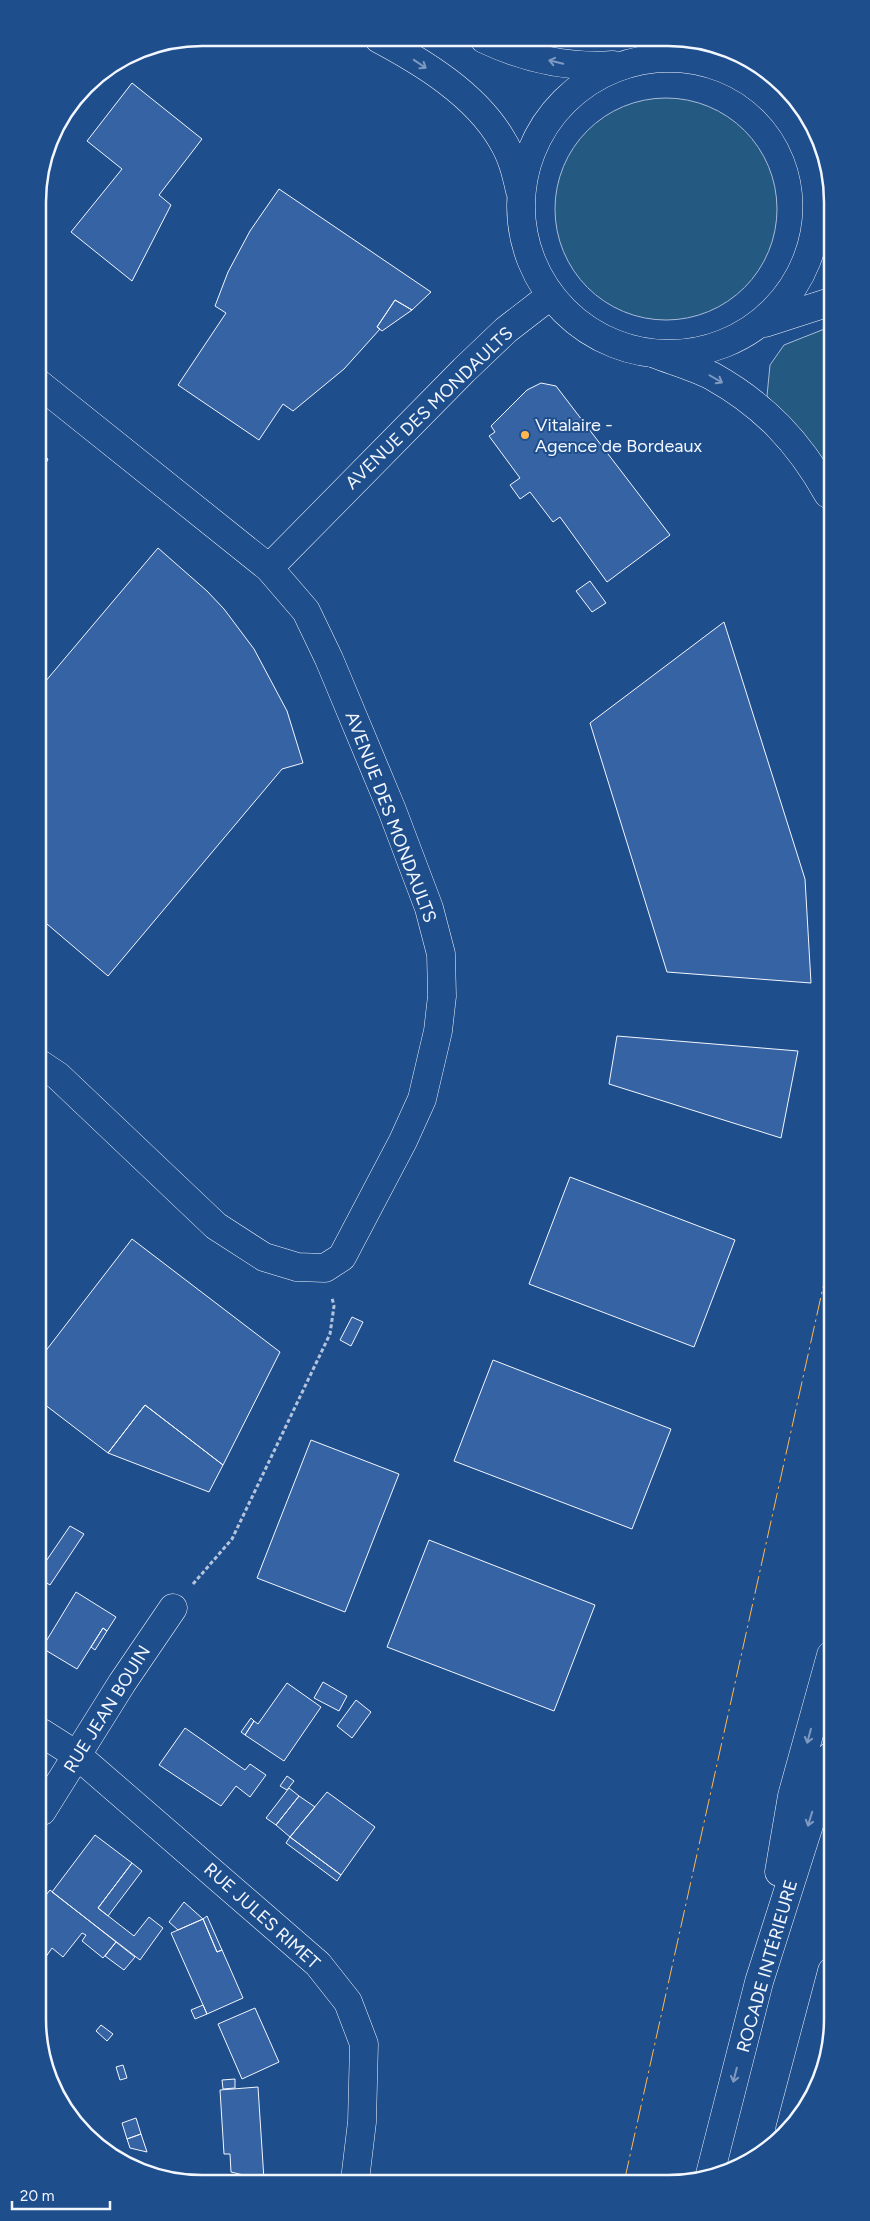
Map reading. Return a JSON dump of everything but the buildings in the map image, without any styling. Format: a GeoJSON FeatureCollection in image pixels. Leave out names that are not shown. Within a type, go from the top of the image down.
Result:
{"type":"FeatureCollection","features":[{"type":"Feature","properties":{"kind":"main road"},"geometry":{"type":"LineString","coordinates":[[500,46],[564,64],[593,66],[622,64],[661,57],[699,60],[727,58]]}},
{"type":"Feature","properties":{"kind":"main road"},"geometry":{"type":"LineString","coordinates":[[393,47],[408,55],[473,102],[502,140],[514,164],[520,191],[521,228],[526,246],[532,264],[550,296],[579,325],[615,344],[655,354],[710,375],[749,399],[780,425],[814,469],[824,487]]}},
{"type":"Feature","properties":{"kind":"main road"},"geometry":{"type":"LineString","coordinates":[[699,60],[738,74],[771,98],[797,130],[813,168],[822,184]]}},
{"type":"Feature","properties":{"kind":"main road"},"geometry":{"type":"LineString","coordinates":[[520,191],[530,150],[552,112],[584,83],[622,64]]}},
{"type":"Feature","properties":{"kind":"main road"},"geometry":{"type":"LineString","coordinates":[[759,325],[784,300],[803,271],[814,238],[818,202],[813,168]]}},
{"type":"Feature","properties":{"kind":"main road","name":"AVENUE DES MONDAULTS"},"geometry":{"type":"LineString","coordinates":[[269,568],[464,370],[506,330],[550,296]]}},
{"type":"Feature","properties":{"kind":"main road"},"geometry":{"type":"LineString","coordinates":[[655,354],[692,353],[727,343],[759,325],[824,304]]}},
{"type":"Feature","properties":{"kind":"main road","name":"AVENUE DES MONDAULTS"},"geometry":{"type":"LineString","coordinates":[[47,390],[269,568],[306,611],[329,659],[402,836],[429,908],[441,954],[442,996],[438,1031],[422,1099],[403,1141],[342,1257],[325,1268]]}},
{"type":"Feature","properties":{"kind":"main road"},"geometry":{"type":"LineString","coordinates":[[47,1068],[58,1076],[216,1226],[264,1257],[297,1268],[325,1268]]}},
{"type":"Feature","properties":{"kind":"main road","name":"RUE JEAN BOUIN"},"geometry":{"type":"LineString","coordinates":[[46,1805],[122,1683],[173,1608]]}},
{"type":"Feature","properties":{"kind":"main road"},"geometry":{"type":"LineString","coordinates":[[759,1982],[792,1796],[823,1683]]}},
{"type":"Feature","properties":{"kind":"main road","name":"RUE JULES RIMET"},"geometry":{"type":"LineString","coordinates":[[46,1736],[78,1756],[318,1964],[348,2002],[364,2044],[362,2122],[356,2175]]}},
{"type":"Feature","properties":{"kind":"main road","name":"ROCADE INTÉRIEURE"},"geometry":{"type":"LineString","coordinates":[[712,2168],[759,1982],[823,1781]]}},
{"type":"Feature","properties":{"kind":"main road"},"geometry":{"type":"LineString","coordinates":[[795,2109],[823,2005]]}},
{"type":"Feature","properties":{"kind":"path"},"geometry":{"type":"LineString","coordinates":[[173,1608],[232,1539],[330,1334],[334,1306],[325,1268]]}},
{"type":"Feature","properties":{"kind":"shaded area"},"geometry":{"type":"Polygon","coordinates":[[[655,98],[677,98],[709,106],[745,130],[769,166],[775,187],[777,209],[775,231],[769,252],[745,288],[709,312],[677,320],[655,320],[623,312],[595,295],[580,280],[563,252],[555,220],[555,198],[563,166],[580,138],[595,123],[623,106],[655,98]]]}},
{"type":"Feature","properties":{"kind":"shaded area"},"geometry":{"type":"Polygon","coordinates":[[[824,329],[824,466],[790,420],[767,396],[770,365],[784,345],[824,329]]]}},
{"type":"Feature","properties":{"kind":"power"},"geometry":{"type":"LineString","coordinates":[[626,2175],[823,1286]]}},
{"type":"Feature","properties":{"kind":"place","name":"Vitalaire - Agence de Bordeaux"},"geometry":{"type":"Point","coordinates":[525,435]}}]}
